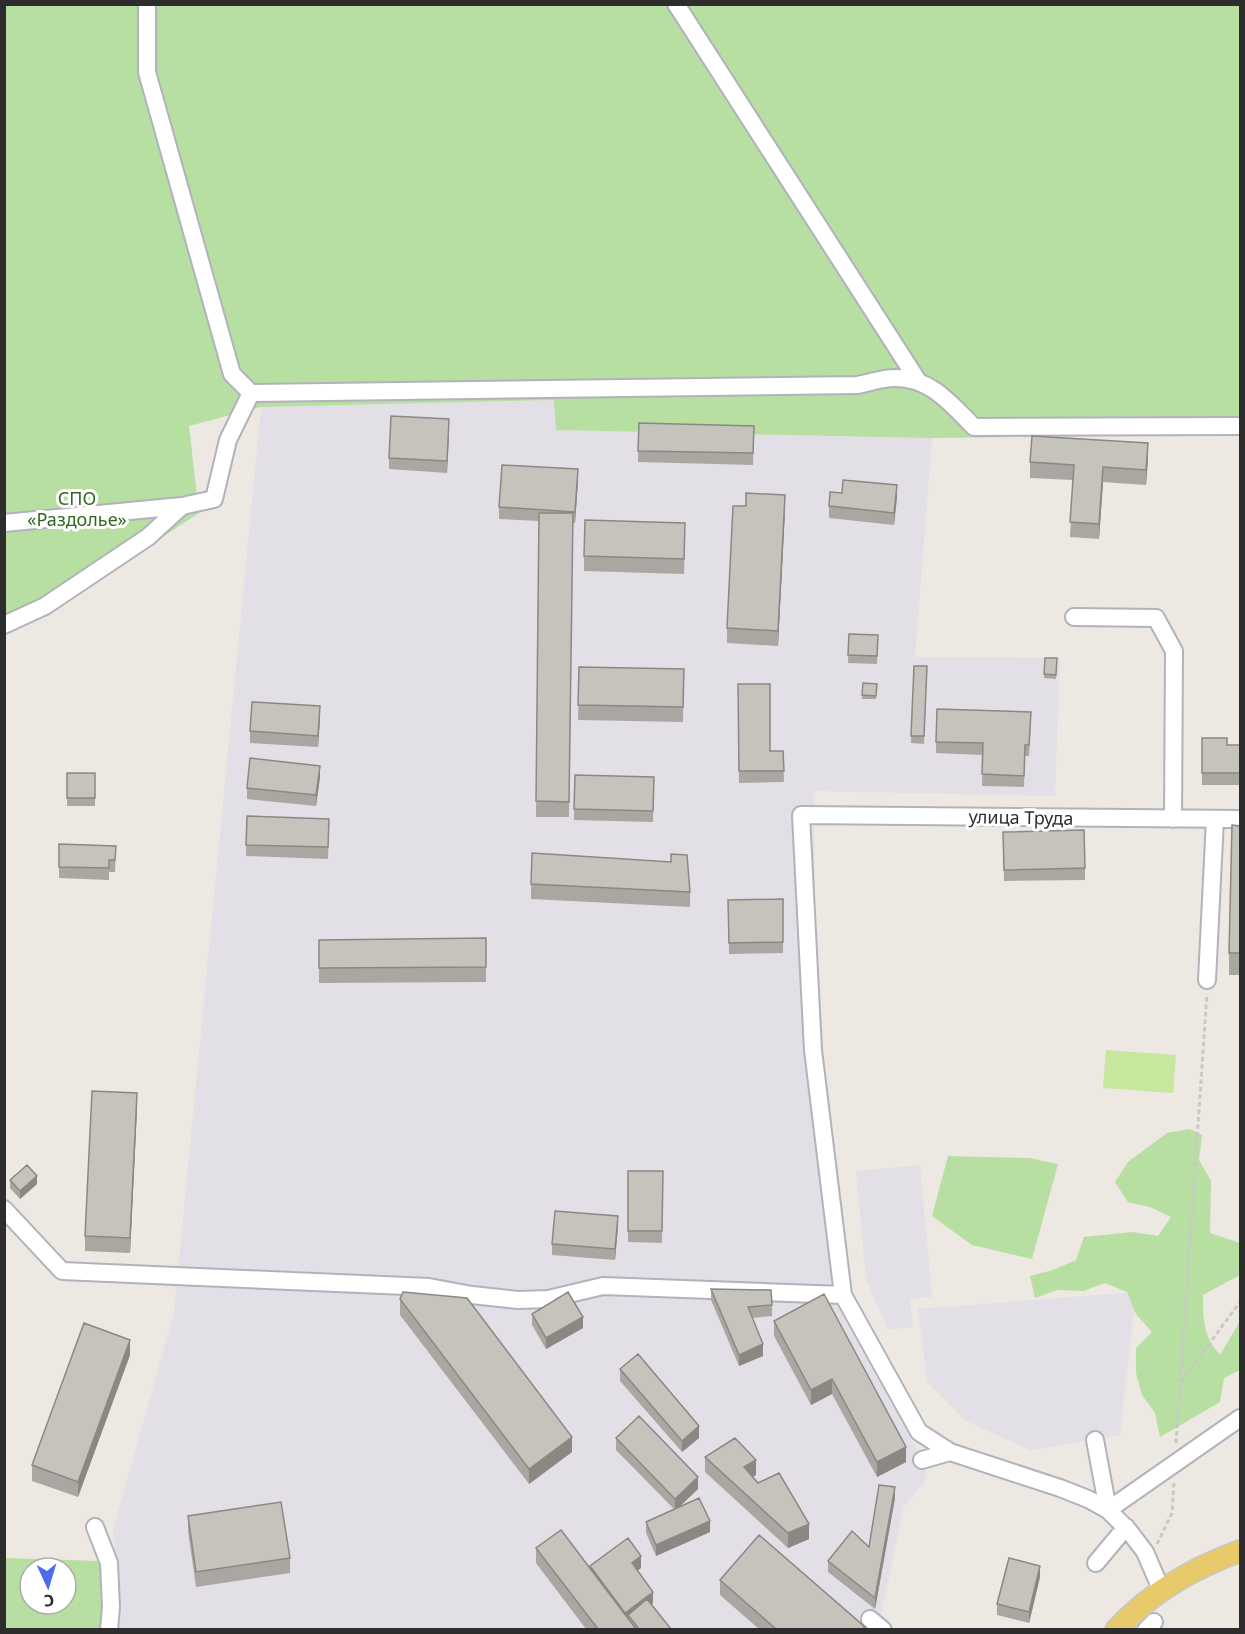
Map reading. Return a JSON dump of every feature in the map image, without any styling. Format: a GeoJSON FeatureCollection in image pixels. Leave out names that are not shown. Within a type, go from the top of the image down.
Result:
{"type":"FeatureCollection","features":[{"type":"Feature","properties":{"kind":"main road"},"geometry":{"type":"LineString","coordinates":[[1116,1629],[1161,1589],[1209,1563],[1240,1551]]}},
{"type":"Feature","properties":{"kind":"street"},"geometry":{"type":"LineString","coordinates":[[138,4],[147,35]]}},
{"type":"Feature","properties":{"kind":"street"},"geometry":{"type":"LineString","coordinates":[[147,4],[147,72],[232,374],[251,393],[857,385],[893,378],[918,381],[938,391],[974,427],[1240,426]]}},
{"type":"Feature","properties":{"kind":"street"},"geometry":{"type":"LineString","coordinates":[[676,4],[918,381]]}},
{"type":"Feature","properties":{"kind":"street"},"geometry":{"type":"LineString","coordinates":[[4,523],[182,506],[214,499],[228,440],[251,393]]}},
{"type":"Feature","properties":{"kind":"street"},"geometry":{"type":"LineString","coordinates":[[4,625],[45,606],[148,537],[182,506]]}},
{"type":"Feature","properties":{"kind":"street"},"geometry":{"type":"LineString","coordinates":[[1074,616],[1156,618],[1174,651],[1173,819]]}},
{"type":"Feature","properties":{"kind":"street","name":"улица Труда"},"geometry":{"type":"LineString","coordinates":[[843,1295],[813,1050],[801,815],[1240,819]]}},
{"type":"Feature","properties":{"kind":"street"},"geometry":{"type":"LineString","coordinates":[[1208,980],[1215,819]]}},
{"type":"Feature","properties":{"kind":"street"},"geometry":{"type":"LineString","coordinates":[[4,1209],[62,1271],[429,1287],[518,1300],[548,1299],[603,1286],[843,1295],[919,1432],[950,1452],[1060,1488],[1108,1510],[1126,1527],[1145,1552],[1161,1589]]}},
{"type":"Feature","properties":{"kind":"street"},"geometry":{"type":"LineString","coordinates":[[1108,1510],[1240,1418]]}},
{"type":"Feature","properties":{"kind":"street"},"geometry":{"type":"LineString","coordinates":[[1095,1440],[1108,1510]]}},
{"type":"Feature","properties":{"kind":"street"},"geometry":{"type":"LineString","coordinates":[[922,1460],[950,1452]]}},
{"type":"Feature","properties":{"kind":"street"},"geometry":{"type":"LineString","coordinates":[[94,1527],[109,1563],[111,1607],[109,1629]]}},
{"type":"Feature","properties":{"kind":"street"},"geometry":{"type":"LineString","coordinates":[[1096,1563],[1126,1527]]}},
{"type":"Feature","properties":{"kind":"path"},"geometry":{"type":"LineString","coordinates":[[1149,1562],[1172,1513],[1208,980]]}},
{"type":"Feature","properties":{"kind":"path"},"geometry":{"type":"LineString","coordinates":[[1180,1383],[1240,1302]]}},
{"type":"Feature","properties":{"kind":"shaded area"},"geometry":{"type":"Polygon","coordinates":[[[554,400],[557,430],[932,438],[915,657],[1060,658],[1055,796],[814,791],[815,981],[833,1158],[820,1159],[835,1302],[920,1455],[927,1479],[904,1506],[880,1620],[875,1629],[116,1629],[119,1603],[113,1530],[174,1312],[261,407],[554,400]]]}},
{"type":"Feature","properties":{"kind":"shaded area"},"geometry":{"type":"Polygon","coordinates":[[[920,1165],[932,1297],[910,1299],[913,1327],[888,1330],[866,1279],[856,1171],[920,1165]]]}},
{"type":"Feature","properties":{"kind":"shaded area"},"geometry":{"type":"Polygon","coordinates":[[[1136,1292],[1120,1435],[1030,1450],[966,1421],[927,1382],[918,1309],[1136,1292]]]}},
{"type":"Feature","properties":{"kind":"green space","name":"СПО «Раздолье»"},"geometry":{"type":"Polygon","coordinates":[[[5,5],[1240,5],[1240,434],[932,438],[556,430],[554,400],[261,407],[189,426],[199,513],[48,612],[5,633],[5,5]]]}},
{"type":"Feature","properties":{"kind":"green space"},"geometry":{"type":"Polygon","coordinates":[[[1106,1050],[1176,1055],[1173,1093],[1103,1088],[1106,1050]]]}},
{"type":"Feature","properties":{"kind":"green space"},"geometry":{"type":"Polygon","coordinates":[[[1190,1129],[1202,1135],[1199,1160],[1211,1181],[1210,1233],[1240,1243],[1240,1275],[1203,1295],[1203,1312],[1207,1334],[1220,1355],[1240,1321],[1240,1370],[1224,1378],[1220,1402],[1160,1437],[1155,1413],[1142,1395],[1136,1373],[1136,1348],[1152,1332],[1136,1314],[1127,1292],[1105,1283],[1083,1291],[1057,1290],[1035,1298],[1030,1276],[1053,1270],[1076,1260],[1084,1237],[1133,1232],[1158,1236],[1171,1217],[1150,1207],[1128,1202],[1115,1182],[1128,1162],[1167,1133],[1190,1129]]]}},
{"type":"Feature","properties":{"kind":"green space"},"geometry":{"type":"Polygon","coordinates":[[[948,1156],[1029,1158],[1058,1164],[1032,1259],[972,1245],[932,1216],[948,1156]]]}},
{"type":"Feature","properties":{"kind":"green space"},"geometry":{"type":"Polygon","coordinates":[[[4,1558],[18,1558],[18,1616],[78,1616],[78,1560],[100,1561],[105,1606],[102,1629],[5,1629],[4,1558]]]}},
{"type":"Feature","properties":{"kind":"building"},"geometry":{"type":"Polygon","coordinates":[[[391,416],[449,419],[447,461],[389,458],[391,416]]]}},
{"type":"Feature","properties":{"kind":"building"},"geometry":{"type":"Polygon","coordinates":[[[639,423],[754,426],[753,453],[638,451],[639,423]]]}},
{"type":"Feature","properties":{"kind":"building"},"geometry":{"type":"Polygon","coordinates":[[[1032,436],[1148,443],[1146,470],[1103,467],[1099,524],[1070,522],[1074,465],[1030,462],[1032,436]]]}},
{"type":"Feature","properties":{"kind":"building"},"geometry":{"type":"Polygon","coordinates":[[[502,465],[578,469],[575,512],[499,507],[502,465]]]}},
{"type":"Feature","properties":{"kind":"building"},"geometry":{"type":"Polygon","coordinates":[[[843,480],[897,485],[894,513],[829,506],[830,492],[842,493],[843,480]]]}},
{"type":"Feature","properties":{"kind":"building"},"geometry":{"type":"Polygon","coordinates":[[[746,493],[785,495],[778,631],[727,628],[733,506],[746,506],[746,493]]]}},
{"type":"Feature","properties":{"kind":"building"},"geometry":{"type":"Polygon","coordinates":[[[539,513],[573,513],[569,802],[536,801],[539,513]]]}},
{"type":"Feature","properties":{"kind":"building"},"geometry":{"type":"Polygon","coordinates":[[[585,520],[685,523],[684,559],[584,556],[585,520]]]}},
{"type":"Feature","properties":{"kind":"building"},"geometry":{"type":"Polygon","coordinates":[[[849,634],[878,635],[877,656],[848,655],[849,634]]]}},
{"type":"Feature","properties":{"kind":"building"},"geometry":{"type":"Polygon","coordinates":[[[1045,658],[1057,658],[1056,675],[1044,674],[1045,658]]]}},
{"type":"Feature","properties":{"kind":"building"},"geometry":{"type":"Polygon","coordinates":[[[914,666],[927,666],[924,736],[911,736],[914,666]]]}},
{"type":"Feature","properties":{"kind":"building"},"geometry":{"type":"Polygon","coordinates":[[[579,667],[684,669],[683,707],[578,705],[579,667]]]}},
{"type":"Feature","properties":{"kind":"building"},"geometry":{"type":"Polygon","coordinates":[[[863,683],[877,684],[876,696],[862,695],[863,683]]]}},
{"type":"Feature","properties":{"kind":"building"},"geometry":{"type":"Polygon","coordinates":[[[738,684],[770,684],[770,751],[783,751],[784,771],[739,771],[738,684]]]}},
{"type":"Feature","properties":{"kind":"building"},"geometry":{"type":"Polygon","coordinates":[[[252,702],[320,706],[318,736],[250,731],[252,702]]]}},
{"type":"Feature","properties":{"kind":"building"},"geometry":{"type":"Polygon","coordinates":[[[937,709],[1031,712],[1029,745],[1025,745],[1024,776],[982,774],[983,743],[936,742],[937,709]]]}},
{"type":"Feature","properties":{"kind":"building"},"geometry":{"type":"Polygon","coordinates":[[[1202,738],[1227,738],[1227,745],[1240,745],[1240,773],[1202,773],[1202,738]]]}},
{"type":"Feature","properties":{"kind":"building"},"geometry":{"type":"Polygon","coordinates":[[[250,758],[320,766],[316,795],[247,788],[250,758]]]}},
{"type":"Feature","properties":{"kind":"building"},"geometry":{"type":"Polygon","coordinates":[[[67,773],[95,773],[95,798],[67,798],[67,773]]]}},
{"type":"Feature","properties":{"kind":"building"},"geometry":{"type":"Polygon","coordinates":[[[575,775],[654,777],[653,811],[574,809],[575,775]]]}},
{"type":"Feature","properties":{"kind":"building"},"geometry":{"type":"Polygon","coordinates":[[[247,816],[329,819],[328,847],[246,845],[247,816]]]}},
{"type":"Feature","properties":{"kind":"building"},"geometry":{"type":"Polygon","coordinates":[[[1232,825],[1240,826],[1240,953],[1229,953],[1232,825]]]}},
{"type":"Feature","properties":{"kind":"building"},"geometry":{"type":"Polygon","coordinates":[[[1084,830],[1085,868],[1004,870],[1003,832],[1084,830]]]}},
{"type":"Feature","properties":{"kind":"building"},"geometry":{"type":"Polygon","coordinates":[[[59,844],[116,846],[115,860],[109,860],[109,868],[59,867],[59,844]]]}},
{"type":"Feature","properties":{"kind":"building"},"geometry":{"type":"Polygon","coordinates":[[[532,853],[671,862],[671,854],[687,855],[690,892],[531,884],[532,853]]]}},
{"type":"Feature","properties":{"kind":"building"},"geometry":{"type":"Polygon","coordinates":[[[783,899],[783,942],[729,943],[728,900],[783,899]]]}},
{"type":"Feature","properties":{"kind":"building"},"geometry":{"type":"Polygon","coordinates":[[[486,938],[486,967],[319,968],[319,940],[486,938]]]}},
{"type":"Feature","properties":{"kind":"building"},"geometry":{"type":"Polygon","coordinates":[[[92,1091],[137,1093],[130,1238],[85,1236],[92,1091]]]}},
{"type":"Feature","properties":{"kind":"building"},"geometry":{"type":"Polygon","coordinates":[[[27,1165],[37,1176],[20,1191],[10,1180],[27,1165]]]}},
{"type":"Feature","properties":{"kind":"building"},"geometry":{"type":"Polygon","coordinates":[[[628,1171],[663,1171],[662,1231],[628,1231],[628,1171]]]}},
{"type":"Feature","properties":{"kind":"building"},"geometry":{"type":"Polygon","coordinates":[[[555,1211],[618,1216],[615,1249],[552,1244],[555,1211]]]}},
{"type":"Feature","properties":{"kind":"building"},"geometry":{"type":"Polygon","coordinates":[[[711,1289],[771,1290],[772,1305],[748,1307],[763,1344],[739,1355],[711,1289]]]}},
{"type":"Feature","properties":{"kind":"building"},"geometry":{"type":"Polygon","coordinates":[[[403,1292],[467,1298],[572,1437],[529,1469],[400,1299],[403,1292]]]}},
{"type":"Feature","properties":{"kind":"building"},"geometry":{"type":"Polygon","coordinates":[[[568,1292],[583,1317],[546,1338],[532,1314],[568,1292]]]}},
{"type":"Feature","properties":{"kind":"building"},"geometry":{"type":"Polygon","coordinates":[[[824,1294],[906,1447],[877,1462],[832,1379],[811,1390],[774,1321],[824,1294]]]}},
{"type":"Feature","properties":{"kind":"building"},"geometry":{"type":"Polygon","coordinates":[[[84,1323],[130,1340],[78,1482],[32,1465],[84,1323]]]}},
{"type":"Feature","properties":{"kind":"building"},"geometry":{"type":"Polygon","coordinates":[[[638,1354],[699,1426],[682,1441],[620,1369],[638,1354]]]}},
{"type":"Feature","properties":{"kind":"building"},"geometry":{"type":"Polygon","coordinates":[[[639,1416],[698,1477],[675,1499],[616,1438],[639,1416]]]}},
{"type":"Feature","properties":{"kind":"building"},"geometry":{"type":"Polygon","coordinates":[[[735,1438],[756,1460],[744,1467],[758,1483],[779,1473],[809,1524],[788,1533],[705,1457],[735,1438]]]}},
{"type":"Feature","properties":{"kind":"building"},"geometry":{"type":"Polygon","coordinates":[[[879,1485],[895,1487],[875,1598],[828,1561],[852,1531],[869,1547],[879,1485]]]}},
{"type":"Feature","properties":{"kind":"building"},"geometry":{"type":"Polygon","coordinates":[[[699,1498],[710,1521],[656,1545],[646,1522],[699,1498]]]}},
{"type":"Feature","properties":{"kind":"building"},"geometry":{"type":"Polygon","coordinates":[[[281,1502],[290,1558],[196,1572],[188,1516],[281,1502]]]}},
{"type":"Feature","properties":{"kind":"building"},"geometry":{"type":"Polygon","coordinates":[[[561,1530],[636,1629],[598,1629],[536,1548],[561,1530]]]}},
{"type":"Feature","properties":{"kind":"building"},"geometry":{"type":"Polygon","coordinates":[[[759,1535],[865,1627],[862,1629],[776,1629],[720,1580],[759,1535]]]}},
{"type":"Feature","properties":{"kind":"building"},"geometry":{"type":"Polygon","coordinates":[[[628,1538],[641,1556],[632,1563],[653,1592],[625,1613],[590,1566],[628,1538]]]}},
{"type":"Feature","properties":{"kind":"building"},"geometry":{"type":"Polygon","coordinates":[[[1009,1558],[1040,1566],[1029,1612],[997,1604],[1009,1558]]]}},
{"type":"Feature","properties":{"kind":"building"},"geometry":{"type":"Polygon","coordinates":[[[647,1599],[671,1629],[639,1629],[628,1615],[647,1599]]]}}]}
